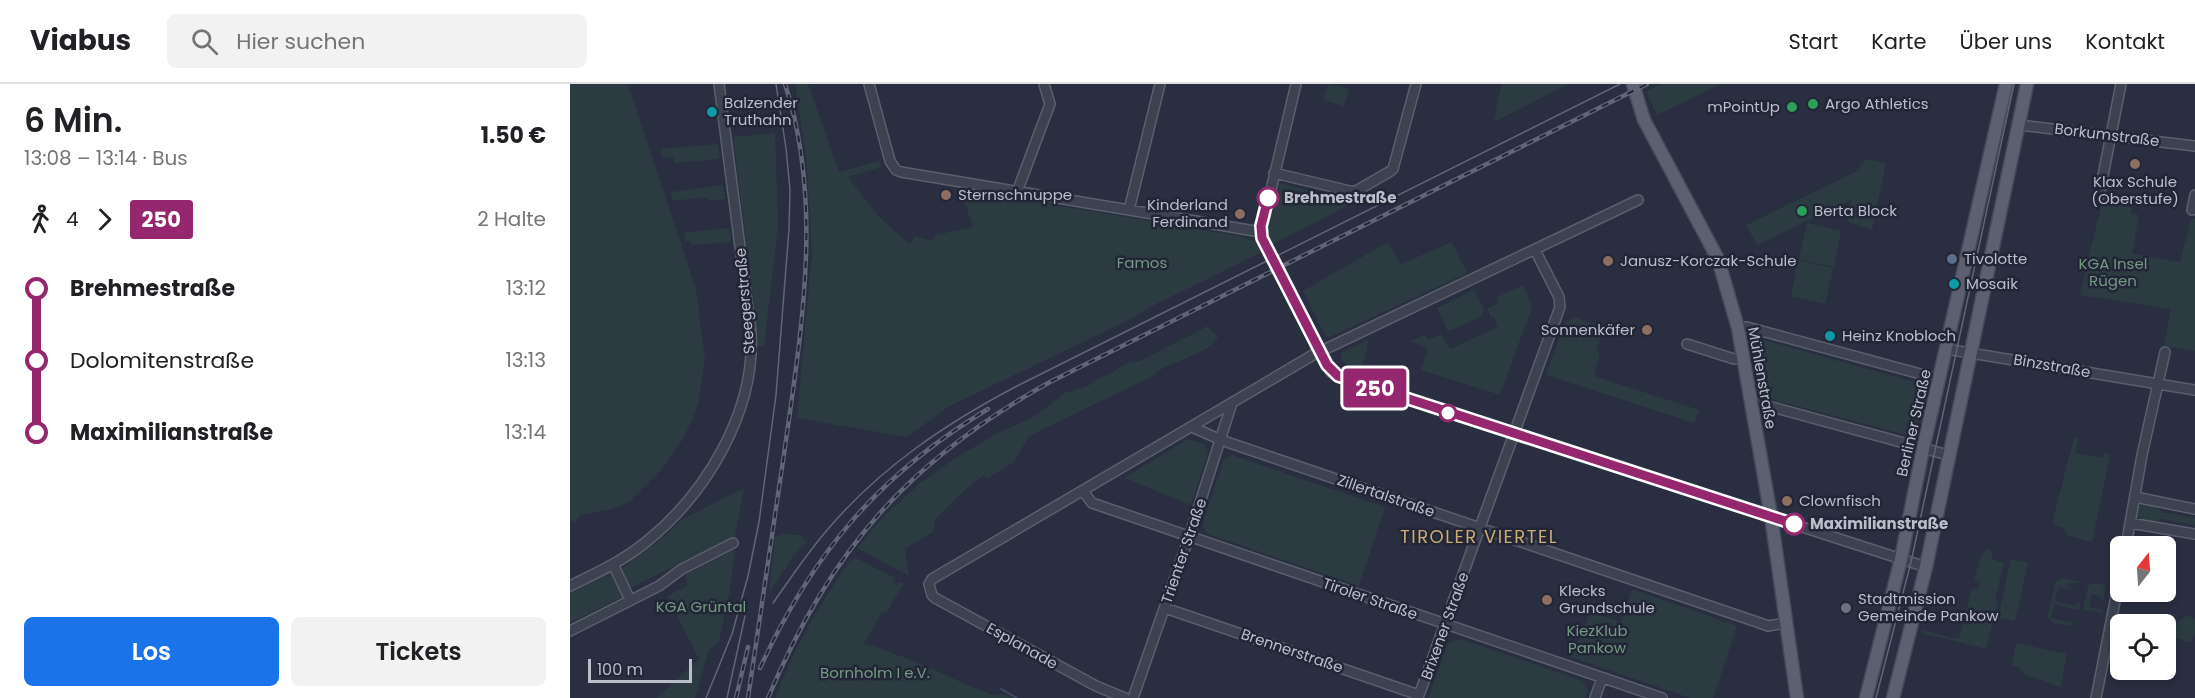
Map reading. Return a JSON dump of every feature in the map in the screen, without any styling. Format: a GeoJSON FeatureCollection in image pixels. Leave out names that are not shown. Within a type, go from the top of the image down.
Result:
{"type":"FeatureCollection","features":[{"type":"Feature","properties":{"kind":"main road","name":"Mühlenstraße"},"geometry":{"type":"LineString","coordinates":[[1633,84],[1644,120],[1718,259],[1738,328],[1771,516],[1797,698]]}},
{"type":"Feature","properties":{"kind":"main road","name":"Berliner Straße"},"geometry":{"type":"LineString","coordinates":[[1867,698],[2006,84]]}},
{"type":"Feature","properties":{"kind":"main road"},"geometry":{"type":"LineString","coordinates":[[1893,698],[1926,567],[2027,84]]}},
{"type":"Feature","properties":{"kind":"street","name":"Steegerstraße"},"geometry":{"type":"LineString","coordinates":[[570,586],[633,552],[679,510],[723,448],[739,411],[749,373],[752,342],[719,84]]}},
{"type":"Feature","properties":{"kind":"street"},"geometry":{"type":"LineString","coordinates":[[869,84],[890,161],[896,170],[1261,232]]}},
{"type":"Feature","properties":{"kind":"street"},"geometry":{"type":"LineString","coordinates":[[1017,192],[1050,104],[1044,84]]}},
{"type":"Feature","properties":{"kind":"street"},"geometry":{"type":"LineString","coordinates":[[1129,210],[1160,84]]}},
{"type":"Feature","properties":{"kind":"street"},"geometry":{"type":"LineString","coordinates":[[1296,84],[1261,232],[1331,372],[1926,567]]}},
{"type":"Feature","properties":{"kind":"street"},"geometry":{"type":"LineString","coordinates":[[1274,173],[1353,191],[1389,172],[1393,169],[1416,84]]}},
{"type":"Feature","properties":{"kind":"street"},"geometry":{"type":"LineString","coordinates":[[2099,196],[2121,84]]}},
{"type":"Feature","properties":{"kind":"street","name":"Borkumstraße"},"geometry":{"type":"LineString","coordinates":[[2019,124],[2195,146]]}},
{"type":"Feature","properties":{"kind":"street"},"geometry":{"type":"LineString","coordinates":[[2192,210],[2195,195]]}},
{"type":"Feature","properties":{"kind":"street"},"geometry":{"type":"LineString","coordinates":[[1083,491],[1320,352],[1638,200]]}},
{"type":"Feature","properties":{"kind":"street","name":"Brixener Straße"},"geometry":{"type":"LineString","coordinates":[[1419,697],[1560,307],[1559,297],[1535,250]]}},
{"type":"Feature","properties":{"kind":"street"},"geometry":{"type":"LineString","coordinates":[[1738,328],[1747,327],[1939,379]]}},
{"type":"Feature","properties":{"kind":"street"},"geometry":{"type":"LineString","coordinates":[[1687,344],[1734,359],[1743,358]]}},
{"type":"Feature","properties":{"kind":"street","name":"Binzstraße"},"geometry":{"type":"LineString","coordinates":[[1946,349],[2195,390]]}},
{"type":"Feature","properties":{"kind":"street"},"geometry":{"type":"LineString","coordinates":[[2128,536],[2165,352]]}},
{"type":"Feature","properties":{"kind":"street","name":"Trienter Straße"},"geometry":{"type":"LineString","coordinates":[[1133,698],[1189,537],[1232,403]]}},
{"type":"Feature","properties":{"kind":"street"},"geometry":{"type":"LineString","coordinates":[[1752,406],[1761,404],[1948,456]]}},
{"type":"Feature","properties":{"kind":"street","name":"Zillertalstraße"},"geometry":{"type":"LineString","coordinates":[[1192,427],[1221,440],[1768,626],[1786,623]]}},
{"type":"Feature","properties":{"kind":"street","name":"Tiroler Straße"},"geometry":{"type":"LineString","coordinates":[[1083,491],[1092,504],[1662,698]]}},
{"type":"Feature","properties":{"kind":"street","name":"Esplanade"},"geometry":{"type":"LineString","coordinates":[[1083,491],[932,579],[929,584],[935,598],[1096,686],[1125,698]]}},
{"type":"Feature","properties":{"kind":"street"},"geometry":{"type":"LineString","coordinates":[[2135,497],[2195,509]]}},
{"type":"Feature","properties":{"kind":"street"},"geometry":{"type":"LineString","coordinates":[[2130,523],[2195,534]]}},
{"type":"Feature","properties":{"kind":"street"},"geometry":{"type":"LineString","coordinates":[[570,631],[659,586],[682,569],[733,543]]}},
{"type":"Feature","properties":{"kind":"street"},"geometry":{"type":"LineString","coordinates":[[613,564],[630,600]]}},
{"type":"Feature","properties":{"kind":"street"},"geometry":{"type":"LineString","coordinates":[[2096,698],[2115,602]]}},
{"type":"Feature","properties":{"kind":"street","name":"Brennerstraße"},"geometry":{"type":"LineString","coordinates":[[1165,608],[1419,697]]}},
{"type":"Feature","properties":{"kind":"street"},"geometry":{"type":"LineString","coordinates":[[1595,698],[1602,678]]}},
{"type":"Feature","properties":{"kind":"green space"},"geometry":{"type":"Polygon","coordinates":[[[570,84],[628,84],[696,289],[705,359],[698,404],[693,418],[681,442],[662,469],[629,502],[612,509],[580,515],[575,522],[570,520],[570,84]]]}},
{"type":"Feature","properties":{"kind":"green space","name":"Famos"},"geometry":{"type":"Polygon","coordinates":[[[795,84],[808,84],[839,172],[880,161],[881,167],[848,177],[878,216],[909,244],[913,242],[914,236],[932,241],[935,235],[973,227],[960,189],[1239,236],[1257,242],[1262,252],[1150,307],[1133,318],[948,407],[907,437],[797,418],[812,252],[806,156],[795,84]]]}},
{"type":"Feature","properties":{"kind":"green space"},"geometry":{"type":"Polygon","coordinates":[[[1328,84],[1349,89],[1344,106],[1323,100],[1328,84]]]}},
{"type":"Feature","properties":{"kind":"green space"},"geometry":{"type":"Polygon","coordinates":[[[1501,84],[1569,84],[1494,122],[1501,84]]]}},
{"type":"Feature","properties":{"kind":"green space"},"geometry":{"type":"Polygon","coordinates":[[[1661,84],[1721,84],[1657,115],[1646,91],[1661,84]]]}},
{"type":"Feature","properties":{"kind":"green space"},"geometry":{"type":"Polygon","coordinates":[[[775,133],[778,225],[764,347],[758,346],[733,137],[775,133]]]}},
{"type":"Feature","properties":{"kind":"green space"},"geometry":{"type":"Polygon","coordinates":[[[718,144],[720,159],[674,163],[673,157],[662,158],[661,149],[718,144]]]}},
{"type":"Feature","properties":{"kind":"green space","name":"Berta Block"},"geometry":{"type":"Polygon","coordinates":[[[1867,159],[1886,163],[1872,230],[1848,222],[1851,200],[1757,245],[1746,225],[1855,172],[1867,159]]]}},
{"type":"Feature","properties":{"kind":"green space"},"geometry":{"type":"Polygon","coordinates":[[[1280,183],[1355,202],[1273,244],[1267,233],[1280,183]]]}},
{"type":"Feature","properties":{"kind":"green space"},"geometry":{"type":"Polygon","coordinates":[[[723,185],[725,199],[709,201],[708,197],[672,201],[671,192],[723,185]]]}},
{"type":"Feature","properties":{"kind":"green space","name":"KGA Insel Rügen"},"geometry":{"type":"Polygon","coordinates":[[[2102,202],[2132,208],[2131,214],[2139,215],[2132,254],[2180,262],[2191,219],[2195,219],[2195,351],[2164,346],[2171,309],[2080,295],[2102,202]]]}},
{"type":"Feature","properties":{"kind":"green space"},"geometry":{"type":"Polygon","coordinates":[[[1807,223],[1841,231],[1834,267],[1799,259],[1807,223]]]}},
{"type":"Feature","properties":{"kind":"green space"},"geometry":{"type":"Polygon","coordinates":[[[729,228],[731,242],[691,245],[690,241],[685,242],[684,233],[729,228]]]}},
{"type":"Feature","properties":{"kind":"green space"},"geometry":{"type":"Polygon","coordinates":[[[1388,242],[1401,264],[1452,242],[1467,273],[1330,337],[1325,335],[1303,291],[1388,242]]]}},
{"type":"Feature","properties":{"kind":"green space"},"geometry":{"type":"Polygon","coordinates":[[[1798,260],[1833,268],[1825,304],[1791,296],[1798,260]]]}},
{"type":"Feature","properties":{"kind":"green space"},"geometry":{"type":"Polygon","coordinates":[[[1523,285],[1532,307],[1500,395],[1421,370],[1428,349],[1411,341],[1425,335],[1428,340],[1441,334],[1450,349],[1496,328],[1498,326],[1494,317],[1491,318],[1487,309],[1499,303],[1497,297],[1523,285]]]}},
{"type":"Feature","properties":{"kind":"green space"},"geometry":{"type":"Polygon","coordinates":[[[1474,290],[1484,309],[1482,316],[1448,330],[1437,308],[1474,290]]]}},
{"type":"Feature","properties":{"kind":"green space"},"geometry":{"type":"Polygon","coordinates":[[[1576,318],[1601,326],[1602,334],[1596,350],[1600,353],[1594,376],[1699,410],[1694,423],[1546,375],[1565,322],[1576,318]]]}},
{"type":"Feature","properties":{"kind":"green space"},"geometry":{"type":"Polygon","coordinates":[[[1208,326],[1218,338],[1211,345],[1029,436],[1014,462],[986,479],[984,475],[968,487],[935,519],[933,532],[905,549],[909,576],[857,548],[884,516],[920,483],[962,454],[1005,429],[1035,416],[1065,393],[1090,385],[1093,381],[1112,373],[1125,364],[1142,360],[1208,326]]]}},
{"type":"Feature","properties":{"kind":"green space"},"geometry":{"type":"Polygon","coordinates":[[[1756,338],[1926,385],[1914,437],[1763,397],[1753,342],[1756,338]]]}},
{"type":"Feature","properties":{"kind":"green space"},"geometry":{"type":"Polygon","coordinates":[[[1369,339],[1362,369],[1342,362],[1341,353],[1369,339]]]}},
{"type":"Feature","properties":{"kind":"green space"},"geometry":{"type":"Polygon","coordinates":[[[2074,437],[2078,438],[2076,453],[2103,458],[2105,452],[2110,455],[2092,542],[2068,536],[2064,528],[2052,524],[2074,437]]]}},
{"type":"Feature","properties":{"kind":"green space"},"geometry":{"type":"Polygon","coordinates":[[[1188,439],[1204,444],[1208,453],[1191,505],[1124,478],[1188,439]]]}},
{"type":"Feature","properties":{"kind":"green space"},"geometry":{"type":"Polygon","coordinates":[[[1232,455],[1385,507],[1359,586],[1208,534],[1202,525],[1224,459],[1232,455]]]}},
{"type":"Feature","properties":{"kind":"green space","name":"KGA Grüntal"},"geometry":{"type":"Polygon","coordinates":[[[744,488],[735,536],[630,588],[621,569],[659,541],[683,519],[744,488]]]}},
{"type":"Feature","properties":{"kind":"green space"},"geometry":{"type":"Polygon","coordinates":[[[2144,503],[2157,505],[2162,512],[2195,518],[2195,525],[2162,519],[2155,523],[2141,520],[2136,515],[2137,507],[2144,503]]]}},
{"type":"Feature","properties":{"kind":"green space"},"geometry":{"type":"Polygon","coordinates":[[[784,534],[800,535],[807,542],[794,555],[769,593],[775,537],[784,534]]]}},
{"type":"Feature","properties":{"kind":"green space"},"geometry":{"type":"Polygon","coordinates":[[[1989,548],[1993,553],[1991,559],[2004,563],[1986,649],[1922,633],[1923,630],[1959,638],[1972,588],[1978,589],[1980,582],[1974,580],[1981,555],[1989,548]]]}},
{"type":"Feature","properties":{"kind":"green space","name":"KGA Grüntal"},"geometry":{"type":"Polygon","coordinates":[[[735,549],[729,595],[719,642],[709,650],[695,698],[657,698],[699,659],[667,596],[687,586],[686,574],[735,549]]]}},
{"type":"Feature","properties":{"kind":"green space","name":"Bornholm I e.V."},"geometry":{"type":"Polygon","coordinates":[[[856,558],[895,578],[893,583],[896,585],[900,582],[904,583],[886,613],[882,612],[864,643],[914,661],[993,695],[1004,694],[1013,698],[775,698],[799,644],[818,609],[851,559],[856,558]]]}},
{"type":"Feature","properties":{"kind":"green space"},"geometry":{"type":"Polygon","coordinates":[[[2011,559],[2028,563],[2015,621],[1998,618],[2011,559]]]}},
{"type":"Feature","properties":{"kind":"green space"},"geometry":{"type":"Polygon","coordinates":[[[610,572],[622,597],[570,623],[570,592],[610,572]]]}},
{"type":"Feature","properties":{"kind":"green space"},"geometry":{"type":"Polygon","coordinates":[[[2062,578],[2082,583],[2068,583],[2067,587],[2075,590],[2058,587],[2055,601],[2076,606],[2080,602],[2079,610],[2054,604],[2051,618],[2074,623],[2072,626],[2053,623],[2048,617],[2055,582],[2062,578]]]}},
{"type":"Feature","properties":{"kind":"green space"},"geometry":{"type":"Polygon","coordinates":[[[2092,583],[2106,585],[2102,605],[2101,596],[2092,594],[2089,607],[2103,610],[2103,613],[2083,609],[2088,586],[2092,583]]]}},
{"type":"Feature","properties":{"kind":"green space","name":"KiezKlub Pankow"},"geometry":{"type":"Polygon","coordinates":[[[1632,589],[1737,626],[1713,698],[1690,698],[1571,657],[1590,612],[1621,622],[1632,589]]]}},
{"type":"Feature","properties":{"kind":"green space"},"geometry":{"type":"Polygon","coordinates":[[[2187,615],[2195,619],[2195,633],[2191,643],[2176,638],[2177,623],[2187,615]]]}},
{"type":"Feature","properties":{"kind":"green space"},"geometry":{"type":"Polygon","coordinates":[[[1461,639],[1583,681],[1588,691],[1585,698],[1428,698],[1448,643],[1461,639]]]}},
{"type":"Feature","properties":{"kind":"green space"},"geometry":{"type":"Polygon","coordinates":[[[2016,643],[2067,654],[2061,687],[2026,675],[2019,668],[2012,666],[2016,643]]]}},
{"type":"Feature","properties":{"kind":"waterway"},"geometry":{"type":"LineString","coordinates":[[1001,689],[1017,698]]}},
{"type":"Feature","properties":{"kind":"tram line"},"geometry":{"type":"LineString","coordinates":[[706,698],[732,634],[748,576],[759,522],[776,395],[790,190],[776,84]]}},
{"type":"Feature","properties":{"kind":"tram line"},"geometry":{"type":"LineString","coordinates":[[773,603],[813,547],[848,507],[915,448],[965,416],[1017,386],[1620,84]]}},
{"type":"Feature","properties":{"kind":"tram line"},"geometry":{"type":"LineString","coordinates":[[1876,698],[1911,562],[2014,84]]}},
{"type":"Feature","properties":{"kind":"tram line"},"geometry":{"type":"LineString","coordinates":[[727,698],[745,616]]}},
{"type":"Feature","properties":{"kind":"railway"},"geometry":{"type":"LineString","coordinates":[[748,698],[797,362],[805,268],[804,175],[797,129],[785,84]]}},
{"type":"Feature","properties":{"kind":"railway"},"geometry":{"type":"LineString","coordinates":[[768,698],[792,645],[818,597],[847,554],[879,514],[915,477],[955,443],[1050,382],[1647,84]]}},
{"type":"Feature","properties":{"kind":"railway"},"geometry":{"type":"LineString","coordinates":[[760,668],[803,588],[826,553],[853,520],[913,461],[988,409]]}},
{"type":"Feature","properties":{"kind":"railway"},"geometry":{"type":"LineString","coordinates":[[736,698],[748,647]]}},
{"type":"Feature","properties":{"kind":"bus line","name":"250"},"geometry":{"type":"LineString","coordinates":[[1268,198],[1261,226],[1262,238],[1331,372],[1448,413],[1794,524]]}},
{"type":"Feature","properties":{"kind":"place","name":"Argo Athletics"},"geometry":{"type":"Point","coordinates":[1813,104]}},
{"type":"Feature","properties":{"kind":"place","name":"mPointUp"},"geometry":{"type":"Point","coordinates":[1792,107]}},
{"type":"Feature","properties":{"kind":"place","name":"Balzender Truthahn"},"geometry":{"type":"Point","coordinates":[712,112]}},
{"type":"Feature","properties":{"kind":"place","name":"Klax Schule (Oberstufe)"},"geometry":{"type":"Point","coordinates":[2135,164]}},
{"type":"Feature","properties":{"kind":"place","name":"Sternschnuppe"},"geometry":{"type":"Point","coordinates":[946,195]}},
{"type":"Feature","properties":{"kind":"place","name":"Brehmestraße"},"geometry":{"type":"Point","coordinates":[1268,198]}},
{"type":"Feature","properties":{"kind":"place","name":"Berta Block"},"geometry":{"type":"Point","coordinates":[1802,211]}},
{"type":"Feature","properties":{"kind":"place","name":"Kinderland Ferdinand"},"geometry":{"type":"Point","coordinates":[1240,214]}},
{"type":"Feature","properties":{"kind":"place","name":"Tivolotte"},"geometry":{"type":"Point","coordinates":[1952,259]}},
{"type":"Feature","properties":{"kind":"place","name":"Janusz-Korczak-Schule"},"geometry":{"type":"Point","coordinates":[1608,261]}},
{"type":"Feature","properties":{"kind":"place","name":"Mosaik"},"geometry":{"type":"Point","coordinates":[1954,284]}},
{"type":"Feature","properties":{"kind":"place","name":"Sonnenkäfer"},"geometry":{"type":"Point","coordinates":[1647,330]}},
{"type":"Feature","properties":{"kind":"place","name":"Heinz Knobloch"},"geometry":{"type":"Point","coordinates":[1830,336]}},
{"type":"Feature","properties":{"kind":"place","name":"Clownfisch"},"geometry":{"type":"Point","coordinates":[1787,501]}},
{"type":"Feature","properties":{"kind":"place","name":"Maximilianstraße"},"geometry":{"type":"Point","coordinates":[1794,524]}},
{"type":"Feature","properties":{"kind":"place","name":"Klecks Grundschule"},"geometry":{"type":"Point","coordinates":[1547,600]}},
{"type":"Feature","properties":{"kind":"place","name":"Stadtmission Gemeinde Pankow"},"geometry":{"type":"Point","coordinates":[1846,608]}},
{"type":"Feature","properties":{"kind":"district","name":"TIROLER VIERTEL"},"geometry":{"type":"Point","coordinates":[1479,537]}}]}
